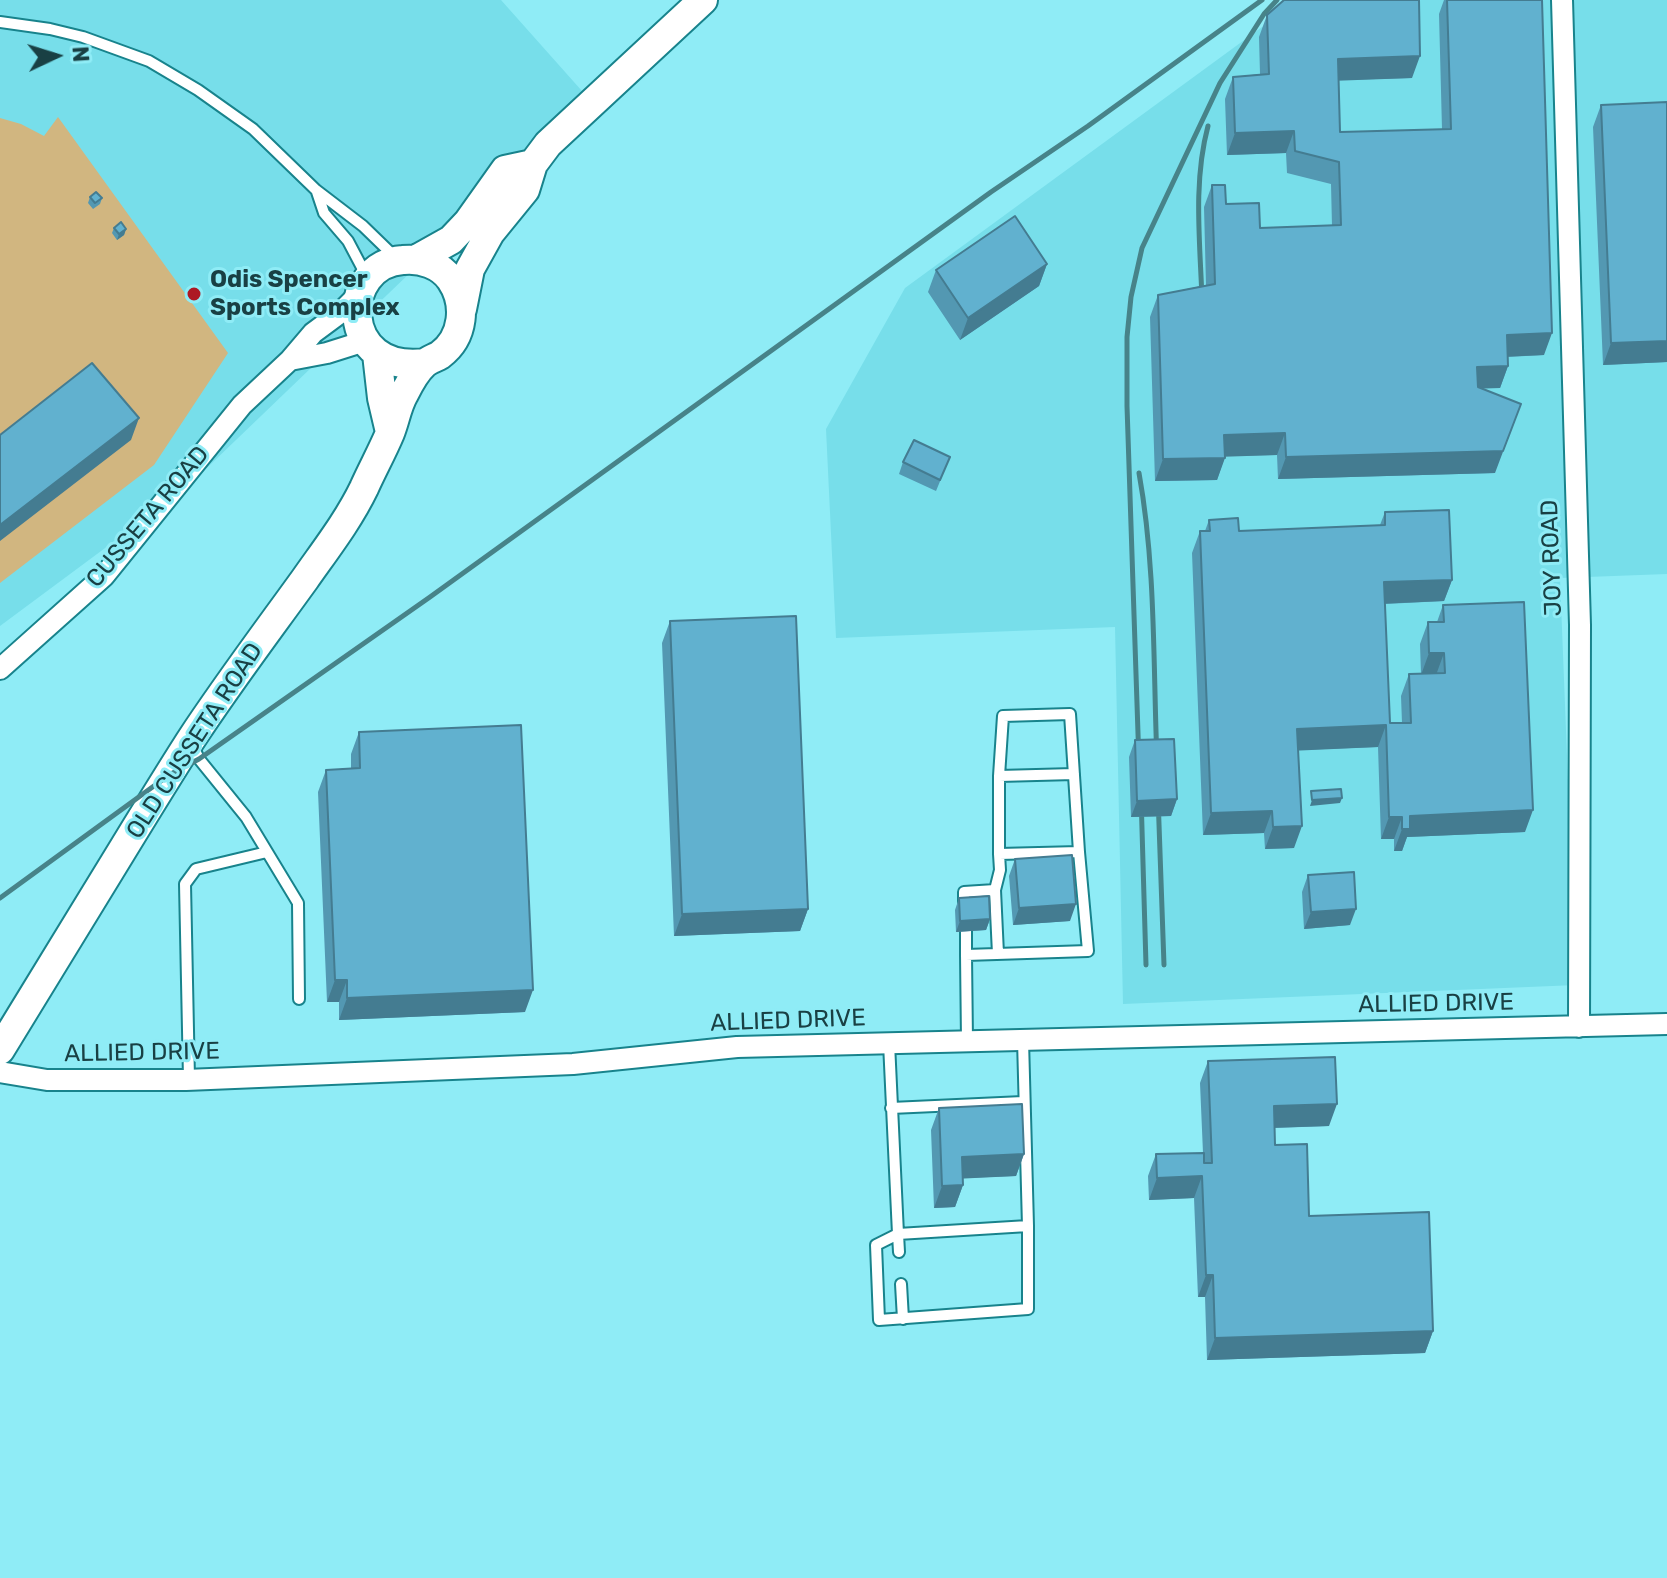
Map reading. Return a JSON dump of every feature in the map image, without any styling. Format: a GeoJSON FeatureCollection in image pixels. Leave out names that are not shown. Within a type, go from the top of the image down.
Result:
{"type":"FeatureCollection","features":[{"type":"Feature","properties":{"kind":"street","name":"CUSSETA ROAD"},"geometry":{"type":"LineString","coordinates":[[425,363],[451,344],[460,327],[470,269],[490,233],[525,190],[533,164],[548,144],[703,0]]}},
{"type":"Feature","properties":{"kind":"street","name":"JOY ROAD"},"geometry":{"type":"LineString","coordinates":[[1562,0],[1580,625],[1579,1027]]}},
{"type":"Feature","properties":{"kind":"street","name":"CUSSETA ROAD"},"geometry":{"type":"LineString","coordinates":[[0,669],[104,576],[242,405],[290,360],[313,333],[340,313],[382,266],[408,260],[451,240],[468,222],[505,170],[533,164]]}},
{"type":"Feature","properties":{"kind":"street"},"geometry":{"type":"LineString","coordinates":[[408,260],[434,265],[448,276],[458,292],[462,309]]}},
{"type":"Feature","properties":{"kind":"street"},"geometry":{"type":"LineString","coordinates":[[364,286],[356,309],[358,326],[371,347],[390,433]]}},
{"type":"Feature","properties":{"kind":"street"},"geometry":{"type":"LineString","coordinates":[[290,360],[371,347],[391,362],[408,365],[425,363]]}},
{"type":"Feature","properties":{"kind":"street","name":"OLD CUSSETA ROAD"},"geometry":{"type":"LineString","coordinates":[[0,1050],[190,740],[353,511],[390,433],[402,396],[425,363]]}},
{"type":"Feature","properties":{"kind":"street"},"geometry":{"type":"LineString","coordinates":[[1579,1027],[1667,1024]]}},
{"type":"Feature","properties":{"kind":"street","name":"ALLIED DRIVE"},"geometry":{"type":"LineString","coordinates":[[0,1072],[47,1080],[189,1079],[573,1064],[737,1047],[1579,1027]]}},
{"type":"Feature","properties":{"kind":"lane"},"geometry":{"type":"LineString","coordinates":[[0,22],[83,37],[149,61],[213,99],[253,129],[316,190],[408,260]]}},
{"type":"Feature","properties":{"kind":"lane"},"geometry":{"type":"LineString","coordinates":[[316,190],[324,213],[348,241],[364,286]]}},
{"type":"Feature","properties":{"kind":"lane"},"geometry":{"type":"LineString","coordinates":[[966,955],[998,954],[1088,951],[1070,714],[1003,716],[999,776],[1000,870],[995,890],[998,954]]}},
{"type":"Feature","properties":{"kind":"lane"},"geometry":{"type":"LineString","coordinates":[[190,740],[199,759],[246,817],[298,903],[299,999]]}},
{"type":"Feature","properties":{"kind":"lane"},"geometry":{"type":"LineString","coordinates":[[999,776],[1074,774]]}},
{"type":"Feature","properties":{"kind":"lane"},"geometry":{"type":"LineString","coordinates":[[189,1079],[185,884],[196,869],[267,852]]}},
{"type":"Feature","properties":{"kind":"lane"},"geometry":{"type":"LineString","coordinates":[[999,854],[1079,852]]}},
{"type":"Feature","properties":{"kind":"lane"},"geometry":{"type":"LineString","coordinates":[[964,909],[964,892],[995,890]]}},
{"type":"Feature","properties":{"kind":"lane"},"geometry":{"type":"LineString","coordinates":[[966,931],[967,1041]]}},
{"type":"Feature","properties":{"kind":"lane"},"geometry":{"type":"LineString","coordinates":[[1023,1040],[1028,1226],[1028,1309],[879,1320],[876,1245],[898,1234],[1028,1226]]}},
{"type":"Feature","properties":{"kind":"lane"},"geometry":{"type":"LineString","coordinates":[[889,1043],[899,1252]]}},
{"type":"Feature","properties":{"kind":"lane"},"geometry":{"type":"LineString","coordinates":[[891,1108],[1023,1102]]}},
{"type":"Feature","properties":{"kind":"lane"},"geometry":{"type":"LineString","coordinates":[[901,1284],[903,1319]]}},
{"type":"Feature","properties":{"kind":"shaded area","name":"Odis Spencer Sports Complex"},"geometry":{"type":"Polygon","coordinates":[[[0,0],[501,0],[590,100],[186,488],[0,626],[0,0]]]}},
{"type":"Feature","properties":{"kind":"shaded area"},"geometry":{"type":"Polygon","coordinates":[[[1299,0],[1667,0],[1667,574],[1560,578],[1576,985],[1123,1004],[1115,627],[836,638],[826,429],[905,288],[1299,0]]]}},
{"type":"Feature","properties":{"kind":"shaded area"},"geometry":{"type":"Polygon","coordinates":[[[58,117],[228,353],[154,465],[0,583],[0,118],[44,136],[58,117]]]}},
{"type":"Feature","properties":{"kind":"building"},"geometry":{"type":"Polygon","coordinates":[[[1284,0],[1419,0],[1420,56],[1338,59],[1340,132],[1451,129],[1447,0],[1542,0],[1552,333],[1507,335],[1508,366],[1477,367],[1478,387],[1521,404],[1503,451],[1286,457],[1285,433],[1224,435],[1225,458],[1163,459],[1158,295],[1215,284],[1212,185],[1225,185],[1226,204],[1259,203],[1260,228],[1341,225],[1339,162],[1295,151],[1294,131],[1235,133],[1233,77],[1269,74],[1267,15],[1284,0]]]}},
{"type":"Feature","properties":{"kind":"building"},"geometry":{"type":"Polygon","coordinates":[[[1667,102],[1667,341],[1611,343],[1601,105],[1667,102]]]}},
{"type":"Feature","properties":{"kind":"building"},"geometry":{"type":"Polygon","coordinates":[[[96,192],[102,198],[95,203],[90,197],[96,192]]]}},
{"type":"Feature","properties":{"kind":"building"},"geometry":{"type":"Polygon","coordinates":[[[1015,216],[1047,264],[968,318],[936,270],[1015,216]]]}},
{"type":"Feature","properties":{"kind":"building"},"geometry":{"type":"Polygon","coordinates":[[[121,222],[126,229],[119,234],[114,228],[121,222]]]}},
{"type":"Feature","properties":{"kind":"building"},"geometry":{"type":"Polygon","coordinates":[[[92,363],[139,418],[0,525],[0,435],[92,363]]]}},
{"type":"Feature","properties":{"kind":"building"},"geometry":{"type":"Polygon","coordinates":[[[914,440],[950,457],[940,480],[903,462],[914,440]]]}},
{"type":"Feature","properties":{"kind":"building"},"geometry":{"type":"Polygon","coordinates":[[[1449,510],[1452,580],[1384,582],[1390,723],[1411,723],[1409,674],[1445,673],[1444,653],[1429,653],[1428,622],[1444,622],[1443,605],[1524,602],[1533,810],[1410,816],[1410,829],[1402,829],[1402,817],[1389,817],[1386,725],[1297,729],[1302,826],[1273,827],[1272,811],[1211,813],[1200,531],[1210,531],[1209,520],[1238,518],[1239,531],[1385,525],[1385,512],[1449,510]]]}},
{"type":"Feature","properties":{"kind":"building"},"geometry":{"type":"Polygon","coordinates":[[[796,616],[808,909],[682,914],[670,621],[796,616]]]}},
{"type":"Feature","properties":{"kind":"building"},"geometry":{"type":"Polygon","coordinates":[[[521,725],[533,990],[347,998],[347,980],[335,980],[326,770],[360,768],[359,732],[521,725]]]}},
{"type":"Feature","properties":{"kind":"building"},"geometry":{"type":"Polygon","coordinates":[[[1174,739],[1177,799],[1137,801],[1135,740],[1174,739]]]}},
{"type":"Feature","properties":{"kind":"building"},"geometry":{"type":"Polygon","coordinates":[[[1341,789],[1342,798],[1312,800],[1311,791],[1341,789]]]}},
{"type":"Feature","properties":{"kind":"building"},"geometry":{"type":"Polygon","coordinates":[[[1072,855],[1076,904],[1019,908],[1015,859],[1072,855]]]}},
{"type":"Feature","properties":{"kind":"building"},"geometry":{"type":"Polygon","coordinates":[[[1354,872],[1356,909],[1311,912],[1308,875],[1354,872]]]}},
{"type":"Feature","properties":{"kind":"building"},"geometry":{"type":"Polygon","coordinates":[[[989,896],[990,919],[960,921],[959,898],[989,896]]]}},
{"type":"Feature","properties":{"kind":"building"},"geometry":{"type":"Polygon","coordinates":[[[1335,1057],[1337,1104],[1274,1106],[1275,1145],[1307,1144],[1309,1216],[1429,1212],[1433,1331],[1215,1338],[1213,1275],[1206,1275],[1202,1176],[1157,1178],[1156,1154],[1204,1153],[1204,1163],[1212,1163],[1208,1061],[1335,1057]]]}},
{"type":"Feature","properties":{"kind":"building"},"geometry":{"type":"Polygon","coordinates":[[[1022,1104],[1024,1154],[962,1157],[963,1185],[942,1186],[939,1108],[1022,1104]]]}},
{"type":"Feature","properties":{"kind":"railway"},"geometry":{"type":"LineString","coordinates":[[0,898],[169,775],[199,759],[430,597],[1262,0]]}},
{"type":"Feature","properties":{"kind":"railway"},"geometry":{"type":"LineString","coordinates":[[1139,763],[1127,406],[1127,337],[1131,297],[1142,248],[1220,83],[1264,14],[1277,0]]}},
{"type":"Feature","properties":{"kind":"railway"},"geometry":{"type":"LineString","coordinates":[[1202,299],[1199,190],[1208,126]]}},
{"type":"Feature","properties":{"kind":"railway"},"geometry":{"type":"LineString","coordinates":[[1139,473],[1151,580],[1157,760]]}},
{"type":"Feature","properties":{"kind":"railway"},"geometry":{"type":"LineString","coordinates":[[1141,795],[1146,965]]}},
{"type":"Feature","properties":{"kind":"railway"},"geometry":{"type":"LineString","coordinates":[[1158,796],[1164,965]]}},
{"type":"Feature","properties":{"kind":"place","name":"Odis Spencer Sports Complex"},"geometry":{"type":"Point","coordinates":[194,294]}}]}
